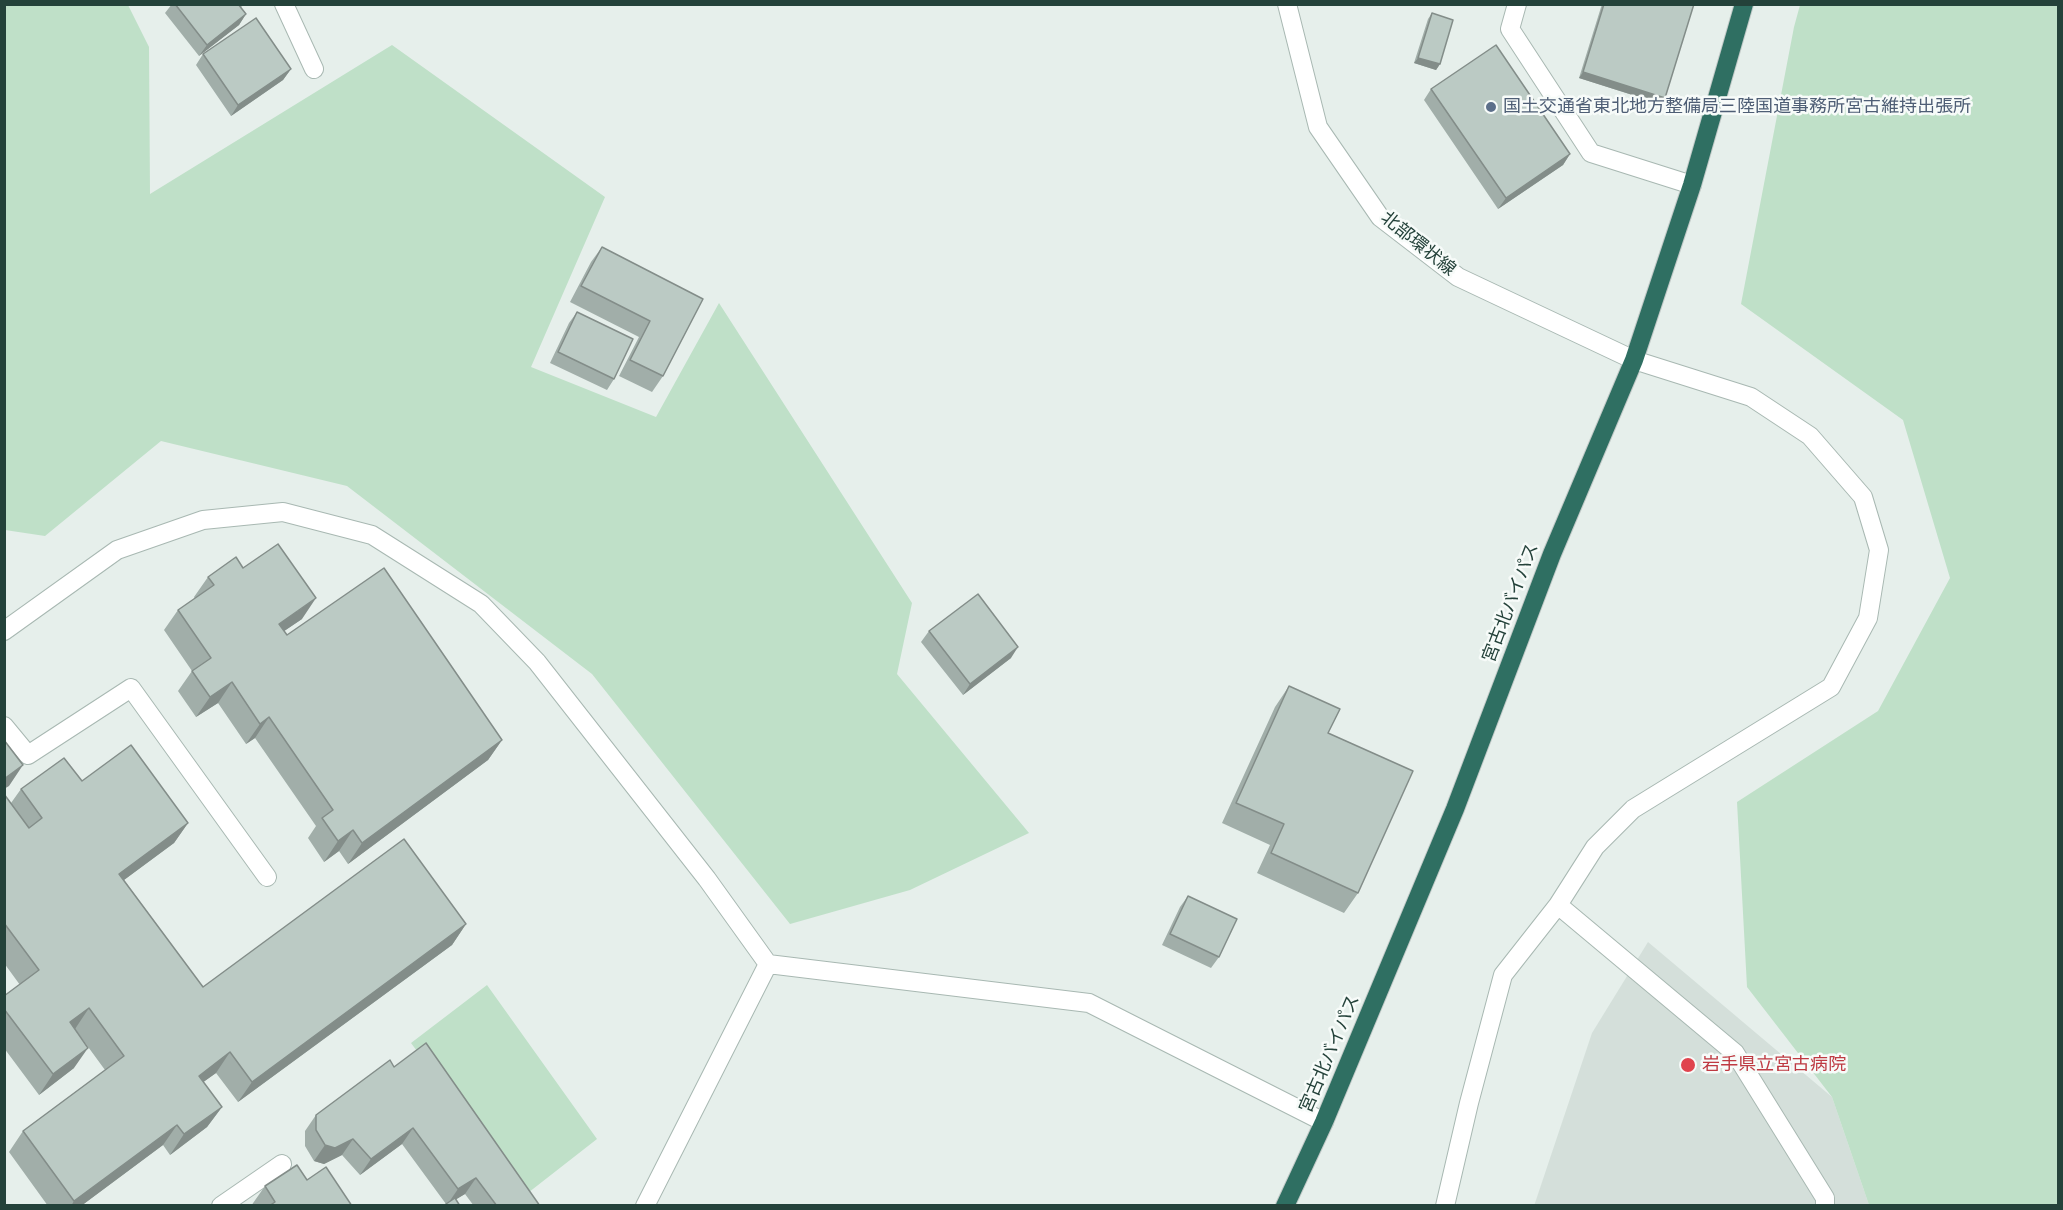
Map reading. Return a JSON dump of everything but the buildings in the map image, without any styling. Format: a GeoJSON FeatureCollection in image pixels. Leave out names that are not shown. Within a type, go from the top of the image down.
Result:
{"type":"FeatureCollection","features":[{"type":"Feature","properties":{"kind":"highway","name":"宮古北バイパス"},"geometry":{"type":"LineString","coordinates":[[1285,1206],[1324,1122],[1455,809],[1552,554],[1634,360],[1692,185],[1744,4]]}},
{"type":"Feature","properties":{"kind":"street"},"geometry":{"type":"LineString","coordinates":[[284,4],[314,69]]}},
{"type":"Feature","properties":{"kind":"street","name":"北部環状線"},"geometry":{"type":"LineString","coordinates":[[1287,4],[1318,127],[1380,216],[1458,277],[1634,360],[1751,397],[1810,436],[1863,497],[1879,550],[1868,618],[1830,687],[1633,809],[1595,847],[1558,905],[1503,975],[1469,1103],[1445,1206]]}},
{"type":"Feature","properties":{"kind":"street"},"geometry":{"type":"LineString","coordinates":[[1517,4],[1510,29],[1591,153],[1692,185]]}},
{"type":"Feature","properties":{"kind":"street"},"geometry":{"type":"LineString","coordinates":[[4,631],[117,550],[203,520],[283,512],[372,535],[481,604],[537,662],[707,879],[768,964],[1089,1003],[1324,1122]]}},
{"type":"Feature","properties":{"kind":"street"},"geometry":{"type":"LineString","coordinates":[[4,726],[28,755],[132,688],[267,877]]}},
{"type":"Feature","properties":{"kind":"street"},"geometry":{"type":"LineString","coordinates":[[1558,905],[1735,1053],[1825,1198],[1825,1206]]}},
{"type":"Feature","properties":{"kind":"street"},"geometry":{"type":"LineString","coordinates":[[645,1206],[768,964]]}},
{"type":"Feature","properties":{"kind":"street"},"geometry":{"type":"LineString","coordinates":[[221,1206],[282,1164]]}},
{"type":"Feature","properties":{"kind":"shaded area","name":"岩手県立宮古病院"},"geometry":{"type":"Polygon","coordinates":[[[1648,942],[1832,1097],[1869,1205],[1534,1206],[1592,1033],[1648,942]]]}},
{"type":"Feature","properties":{"kind":"green space"},"geometry":{"type":"Polygon","coordinates":[[[4,5],[128,5],[149,47],[150,194],[392,45],[605,197],[531,367],[656,417],[719,303],[912,603],[897,674],[1029,833],[910,890],[790,924],[592,674],[347,486],[161,441],[45,536],[5,530],[4,5]]]}},
{"type":"Feature","properties":{"kind":"green space"},"geometry":{"type":"Polygon","coordinates":[[[1800,5],[2058,5],[2058,1205],[1869,1205],[1832,1097],[1747,987],[1737,802],[1878,711],[1950,578],[1903,420],[1741,304],[1800,5]]]}},
{"type":"Feature","properties":{"kind":"green space"},"geometry":{"type":"Polygon","coordinates":[[[487,985],[597,1139],[524,1196],[411,1043],[487,985]]]}},
{"type":"Feature","properties":{"kind":"place","name":"国土交通省東北地方整備局三陸国道事務所宮古維持出張所"},"geometry":{"type":"Point","coordinates":[1491,107]}},
{"type":"Feature","properties":{"kind":"place","name":"岩手県立宮古病院"},"geometry":{"type":"Point","coordinates":[1688,1065]}}]}
